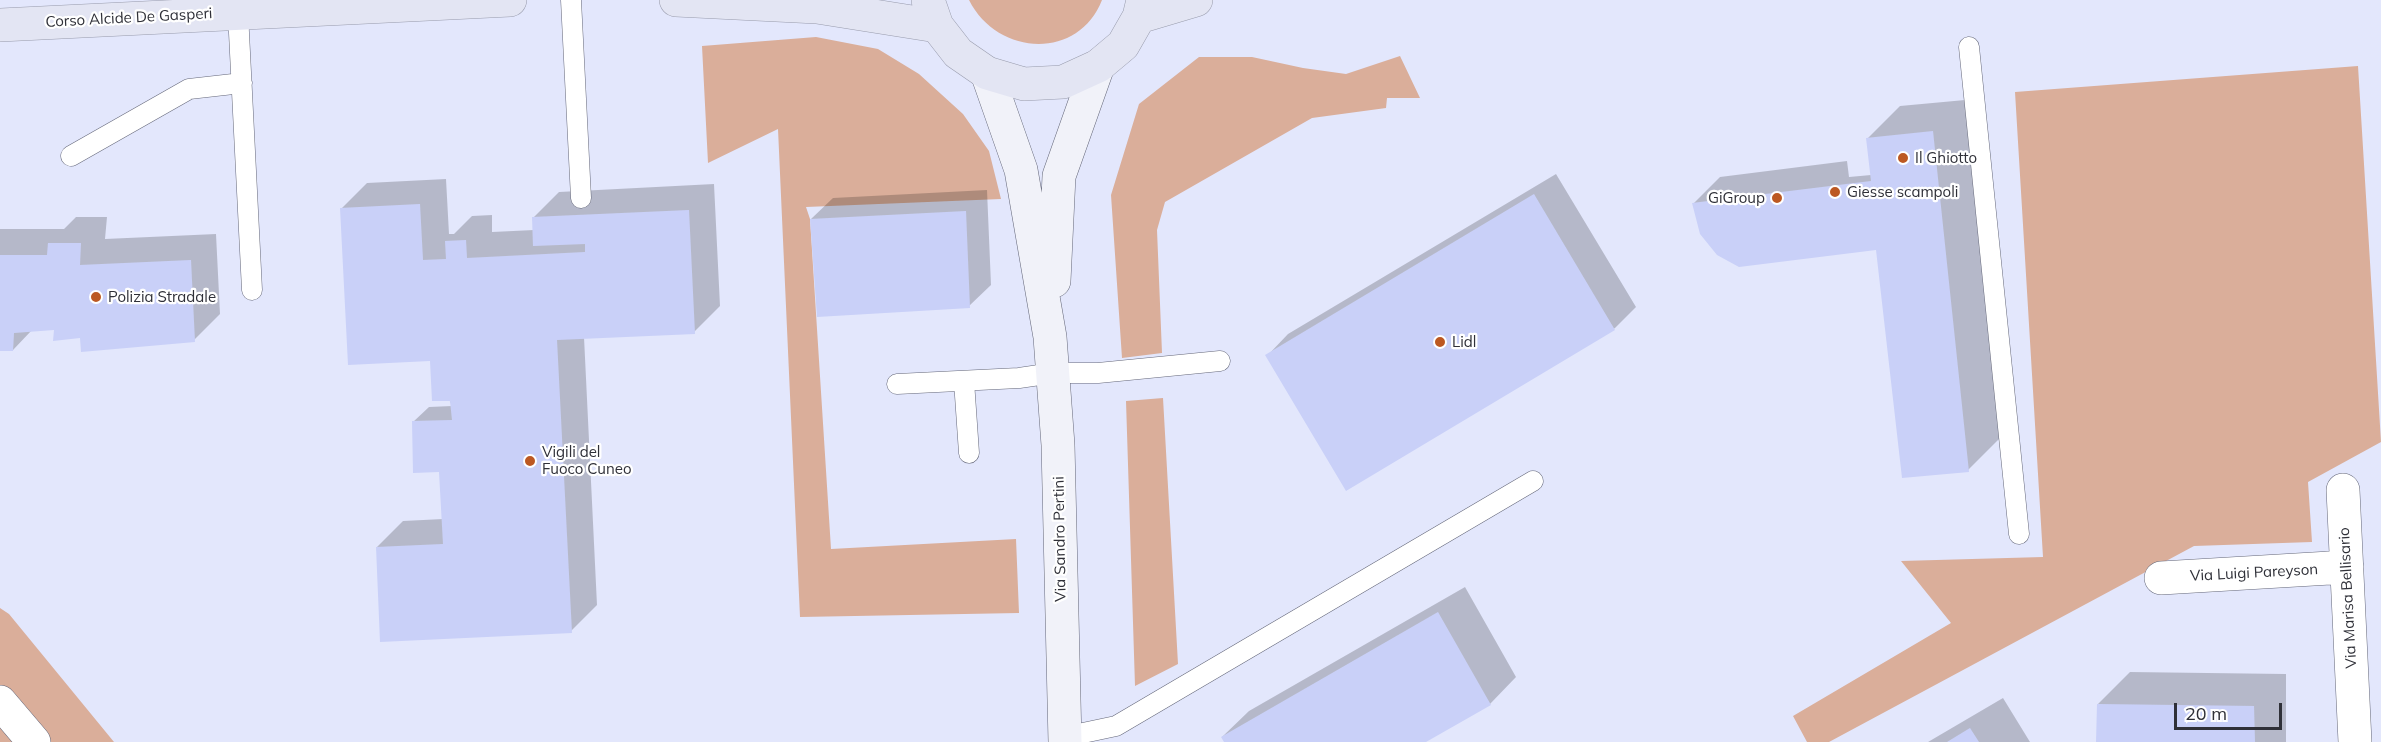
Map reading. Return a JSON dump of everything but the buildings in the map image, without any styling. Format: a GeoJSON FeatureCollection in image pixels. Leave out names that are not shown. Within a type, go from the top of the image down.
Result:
{"type":"FeatureCollection","features":[{"type":"Feature","properties":{"kind":"main road","name":"Corso Alcide De Gasperi"},"geometry":{"type":"LineString","coordinates":[[0,25],[510,0]]}},
{"type":"Feature","properties":{"kind":"main road"},"geometry":{"type":"LineString","coordinates":[[676,0],[933,13],[958,53],[987,73],[1024,84],[1063,82],[1098,66],[1123,45],[1141,9],[1196,0]]}},
{"type":"Feature","properties":{"kind":"street","name":"Via Sandro Pertini"},"geometry":{"type":"LineString","coordinates":[[1050,337],[1059,176],[1098,66]]}},
{"type":"Feature","properties":{"kind":"street","name":"Via Sandro Pertini"},"geometry":{"type":"LineString","coordinates":[[987,73],[1021,170],[1050,337],[1058,445],[1065,740]]}},
{"type":"Feature","properties":{"kind":"street","name":"Via Marisa Bellisario"},"geometry":{"type":"LineString","coordinates":[[2343,490],[2355,742]]}},
{"type":"Feature","properties":{"kind":"street","name":"Via Luigi Pareyson"},"geometry":{"type":"LineString","coordinates":[[2161,578],[2347,567]]}},
{"type":"Feature","properties":{"kind":"street"},"geometry":{"type":"LineString","coordinates":[[0,702],[34,742]]}},
{"type":"Feature","properties":{"kind":"lane"},"geometry":{"type":"LineString","coordinates":[[572,0],[581,198]]}},
{"type":"Feature","properties":{"kind":"lane"},"geometry":{"type":"LineString","coordinates":[[238,13],[252,290]]}},
{"type":"Feature","properties":{"kind":"lane"},"geometry":{"type":"LineString","coordinates":[[1969,47],[2019,534]]}},
{"type":"Feature","properties":{"kind":"lane"},"geometry":{"type":"LineString","coordinates":[[71,156],[189,89],[242,83]]}},
{"type":"Feature","properties":{"kind":"lane"},"geometry":{"type":"LineString","coordinates":[[897,384],[1019,378],[1053,373],[1098,373],[1220,361]]}},
{"type":"Feature","properties":{"kind":"lane"},"geometry":{"type":"LineString","coordinates":[[964,381],[969,453]]}},
{"type":"Feature","properties":{"kind":"lane"},"geometry":{"type":"LineString","coordinates":[[1065,740],[1116,726],[1533,480]]}},
{"type":"Feature","properties":{"kind":"shaded area"},"geometry":{"type":"Polygon","coordinates":[[[969,0],[1102,0],[1091,20],[1075,34],[1057,42],[1037,44],[1017,41],[998,32],[982,19],[969,0]]]}},
{"type":"Feature","properties":{"kind":"shaded area"},"geometry":{"type":"Polygon","coordinates":[[[816,37],[878,49],[919,74],[963,114],[989,151],[1001,199],[806,207],[810,219],[831,549],[1016,539],[1019,613],[800,617],[778,129],[708,163],[702,46],[816,37]]]}},
{"type":"Feature","properties":{"kind":"shaded area"},"geometry":{"type":"Polygon","coordinates":[[[1400,56],[1420,98],[1387,98],[1386,108],[1312,118],[1165,202],[1157,230],[1162,353],[1122,358],[1111,195],[1139,104],[1199,57],[1252,57],[1346,74],[1400,56]]]}},
{"type":"Feature","properties":{"kind":"shaded area"},"geometry":{"type":"Polygon","coordinates":[[[2358,66],[2381,442],[2308,482],[2312,542],[2194,546],[1829,742],[1807,742],[1793,716],[1951,623],[1901,561],[2043,557],[2015,92],[2358,66]]]}},
{"type":"Feature","properties":{"kind":"shaded area"},"geometry":{"type":"Polygon","coordinates":[[[1163,398],[1178,664],[1135,686],[1126,401],[1163,398]]]}},
{"type":"Feature","properties":{"kind":"shaded area"},"geometry":{"type":"Polygon","coordinates":[[[0,608],[9,614],[114,742],[0,742],[0,608]]]}},
{"type":"Feature","properties":{"kind":"place","name":"Il Ghiotto"},"geometry":{"type":"Point","coordinates":[1903,158]}},
{"type":"Feature","properties":{"kind":"place","name":"Giesse scampoli"},"geometry":{"type":"Point","coordinates":[1835,192]}},
{"type":"Feature","properties":{"kind":"place","name":"GiGroup"},"geometry":{"type":"Point","coordinates":[1777,198]}},
{"type":"Feature","properties":{"kind":"place","name":"Polizia Stradale"},"geometry":{"type":"Point","coordinates":[96,297]}},
{"type":"Feature","properties":{"kind":"place","name":"Lidl"},"geometry":{"type":"Point","coordinates":[1440,342]}},
{"type":"Feature","properties":{"kind":"place","name":"Vigili del Fuoco Cuneo"},"geometry":{"type":"Point","coordinates":[530,461]}}]}
